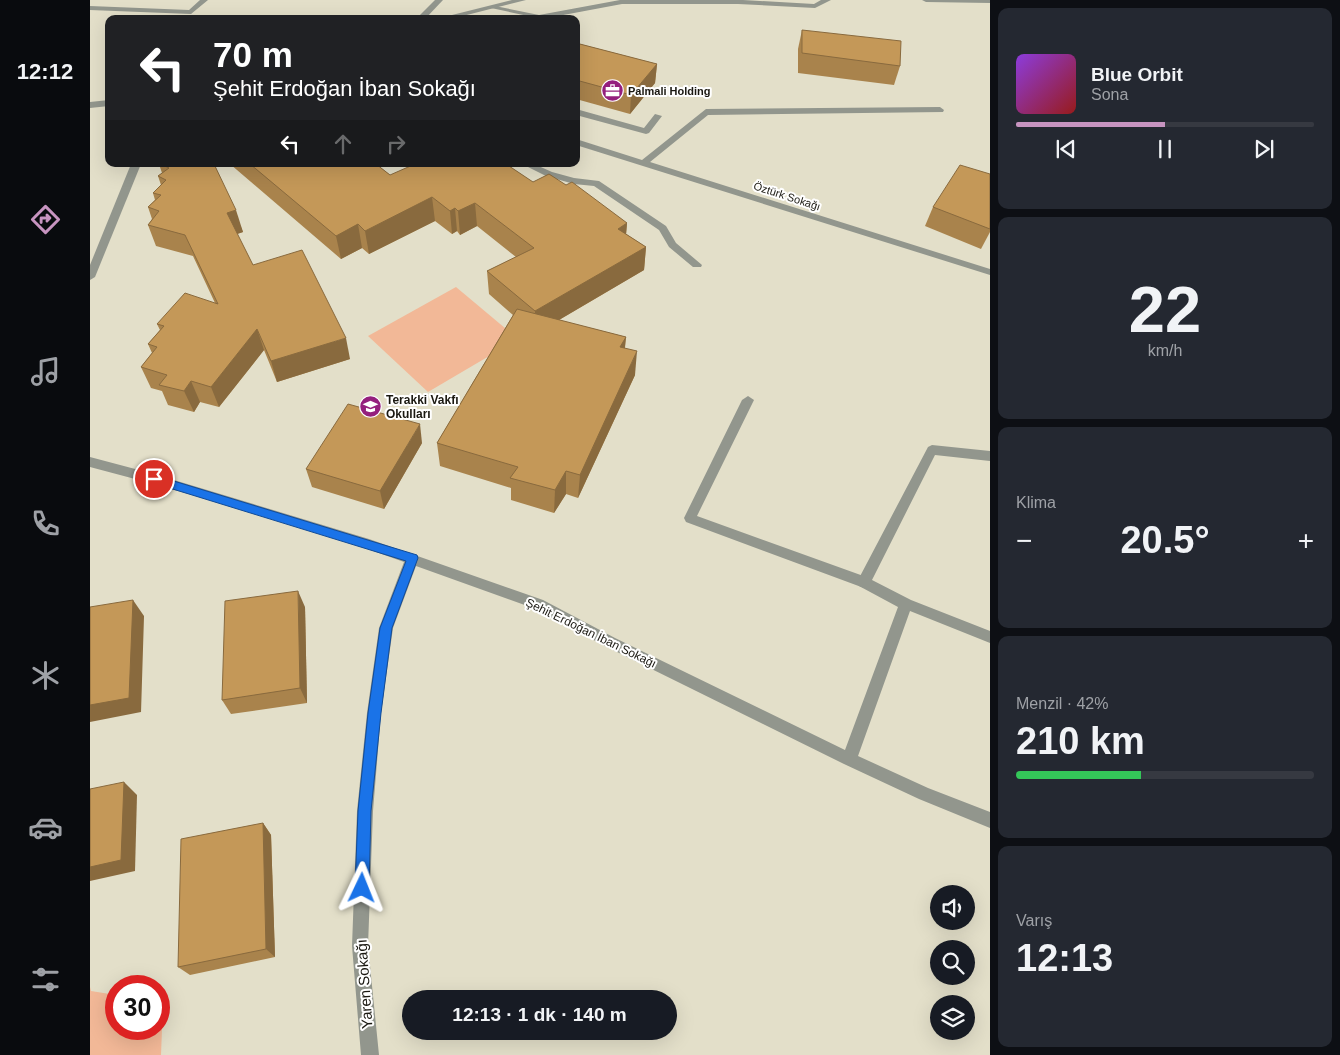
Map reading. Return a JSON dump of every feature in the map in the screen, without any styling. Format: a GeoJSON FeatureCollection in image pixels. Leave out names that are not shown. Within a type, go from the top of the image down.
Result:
{"type":"FeatureCollection","features":[{"type":"Feature","properties":{"kind":"street"},"geometry":{"type":"LineString","coordinates":[[90,8],[191,12],[204,0]]}},
{"type":"Feature","properties":{"kind":"street"},"geometry":{"type":"LineString","coordinates":[[424,15],[439,0]]}},
{"type":"Feature","properties":{"kind":"street"},"geometry":{"type":"LineString","coordinates":[[460,15],[522,0]]}},
{"type":"Feature","properties":{"kind":"street"},"geometry":{"type":"LineString","coordinates":[[555,15],[622,2],[738,2],[815,6],[827,0]]}},
{"type":"Feature","properties":{"kind":"street"},"geometry":{"type":"LineString","coordinates":[[926,0],[990,1]]}},
{"type":"Feature","properties":{"kind":"street"},"geometry":{"type":"LineString","coordinates":[[495,8],[526,15]]}},
{"type":"Feature","properties":{"kind":"street"},"geometry":{"type":"LineString","coordinates":[[90,106],[105,104]]}},
{"type":"Feature","properties":{"kind":"street"},"geometry":{"type":"LineString","coordinates":[[90,106],[105,108]]}},
{"type":"Feature","properties":{"kind":"street"},"geometry":{"type":"LineString","coordinates":[[643,163],[706,112],[940,110]]}},
{"type":"Feature","properties":{"kind":"street"},"geometry":{"type":"LineString","coordinates":[[580,113],[646,131],[658,116]]}},
{"type":"Feature","properties":{"kind":"street","name":"Öztürk Sokağı"},"geometry":{"type":"LineString","coordinates":[[580,143],[990,272]]}},
{"type":"Feature","properties":{"kind":"street"},"geometry":{"type":"LineString","coordinates":[[90,277],[135,167]]}},
{"type":"Feature","properties":{"kind":"street"},"geometry":{"type":"LineString","coordinates":[[534,167],[574,181],[596,182],[664,228],[672,245],[697,265]]}},
{"type":"Feature","properties":{"kind":"street"},"geometry":{"type":"LineString","coordinates":[[748,400],[690,518],[864,582],[906,604],[990,637]]}},
{"type":"Feature","properties":{"kind":"street"},"geometry":{"type":"LineString","coordinates":[[864,582],[932,450],[990,456]]}},
{"type":"Feature","properties":{"kind":"street","name":"Şehit Erdoğan İban Sokağı"},"geometry":{"type":"LineString","coordinates":[[90,462],[264,511],[412,558],[538,604],[610,642],[849,759],[924,794],[990,820]]}},
{"type":"Feature","properties":{"kind":"street","name":"Yaren Sokağı"},"geometry":{"type":"LineString","coordinates":[[370,1055],[360,946],[364,811],[374,713],[386,628],[412,558]]}},
{"type":"Feature","properties":{"kind":"street"},"geometry":{"type":"LineString","coordinates":[[849,759],[906,604]]}},
{"type":"Feature","properties":{"kind":"shaded area"},"geometry":{"type":"Polygon","coordinates":[[[456,287],[518,339],[428,392],[368,336],[456,287]]]}},
{"type":"Feature","properties":{"kind":"shaded area"},"geometry":{"type":"Polygon","coordinates":[[[90,987],[91,991],[105,993],[105,1040],[162,1040],[161,1055],[90,1055],[90,987]]]}},
{"type":"Feature","properties":{"kind":"building"},"geometry":{"type":"Polygon","coordinates":[[[802,30],[901,41],[900,66],[802,53],[802,30]]]}},
{"type":"Feature","properties":{"kind":"building"},"geometry":{"type":"Polygon","coordinates":[[[580,44],[657,64],[631,95],[580,81],[580,44]]]}},
{"type":"Feature","properties":{"kind":"building"},"geometry":{"type":"Polygon","coordinates":[[[960,165],[990,174],[990,229],[933,207],[960,165]]]}},
{"type":"Feature","properties":{"kind":"building"},"geometry":{"type":"Polygon","coordinates":[[[167,167],[215,167],[236,210],[227,213],[253,265],[302,250],[346,338],[271,361],[257,329],[211,387],[191,381],[184,391],[159,385],[167,375],[141,367],[157,347],[148,344],[164,326],[157,324],[185,293],[218,304],[185,235],[148,225],[159,211],[148,207],[161,195],[153,193],[166,180],[158,176],[169,168],[167,167]]]}},
{"type":"Feature","properties":{"kind":"building"},"geometry":{"type":"Polygon","coordinates":[[[254,167],[380,167],[390,175],[408,167],[510,167],[533,182],[549,174],[566,185],[572,182],[627,223],[618,229],[646,247],[535,311],[487,271],[534,248],[475,203],[458,211],[455,208],[450,211],[432,197],[365,231],[358,224],[336,236],[254,167]]]}},
{"type":"Feature","properties":{"kind":"building"},"geometry":{"type":"Polygon","coordinates":[[[517,309],[626,337],[620,347],[637,351],[580,475],[566,471],[555,490],[510,478],[518,467],[437,443],[517,309]]]}},
{"type":"Feature","properties":{"kind":"building"},"geometry":{"type":"Polygon","coordinates":[[[348,404],[420,424],[380,491],[306,469],[348,404]]]}},
{"type":"Feature","properties":{"kind":"building"},"geometry":{"type":"Polygon","coordinates":[[[298,591],[300,688],[222,700],[225,601],[298,591]]]}},
{"type":"Feature","properties":{"kind":"building"},"geometry":{"type":"Polygon","coordinates":[[[133,600],[129,698],[90,705],[90,607],[133,600]]]}},
{"type":"Feature","properties":{"kind":"building"},"geometry":{"type":"Polygon","coordinates":[[[124,782],[121,860],[90,867],[90,789],[124,782]]]}},
{"type":"Feature","properties":{"kind":"building"},"geometry":{"type":"Polygon","coordinates":[[[263,823],[266,949],[178,967],[181,839],[263,823]]]}},
{"type":"Feature","properties":{"kind":"place","name":"Palmali Holding"},"geometry":{"type":"Point","coordinates":[612,91]}},
{"type":"Feature","properties":{"kind":"place","name":"Terakki Vakfı Okulları"},"geometry":{"type":"Point","coordinates":[370,407]}},
{"type":"Feature","properties":{"kind":"route"},"geometry":{"type":"LineString","coordinates":[[154,479],[264,511],[412,558],[386,628],[374,713],[364,811],[362,888]]}}]}
